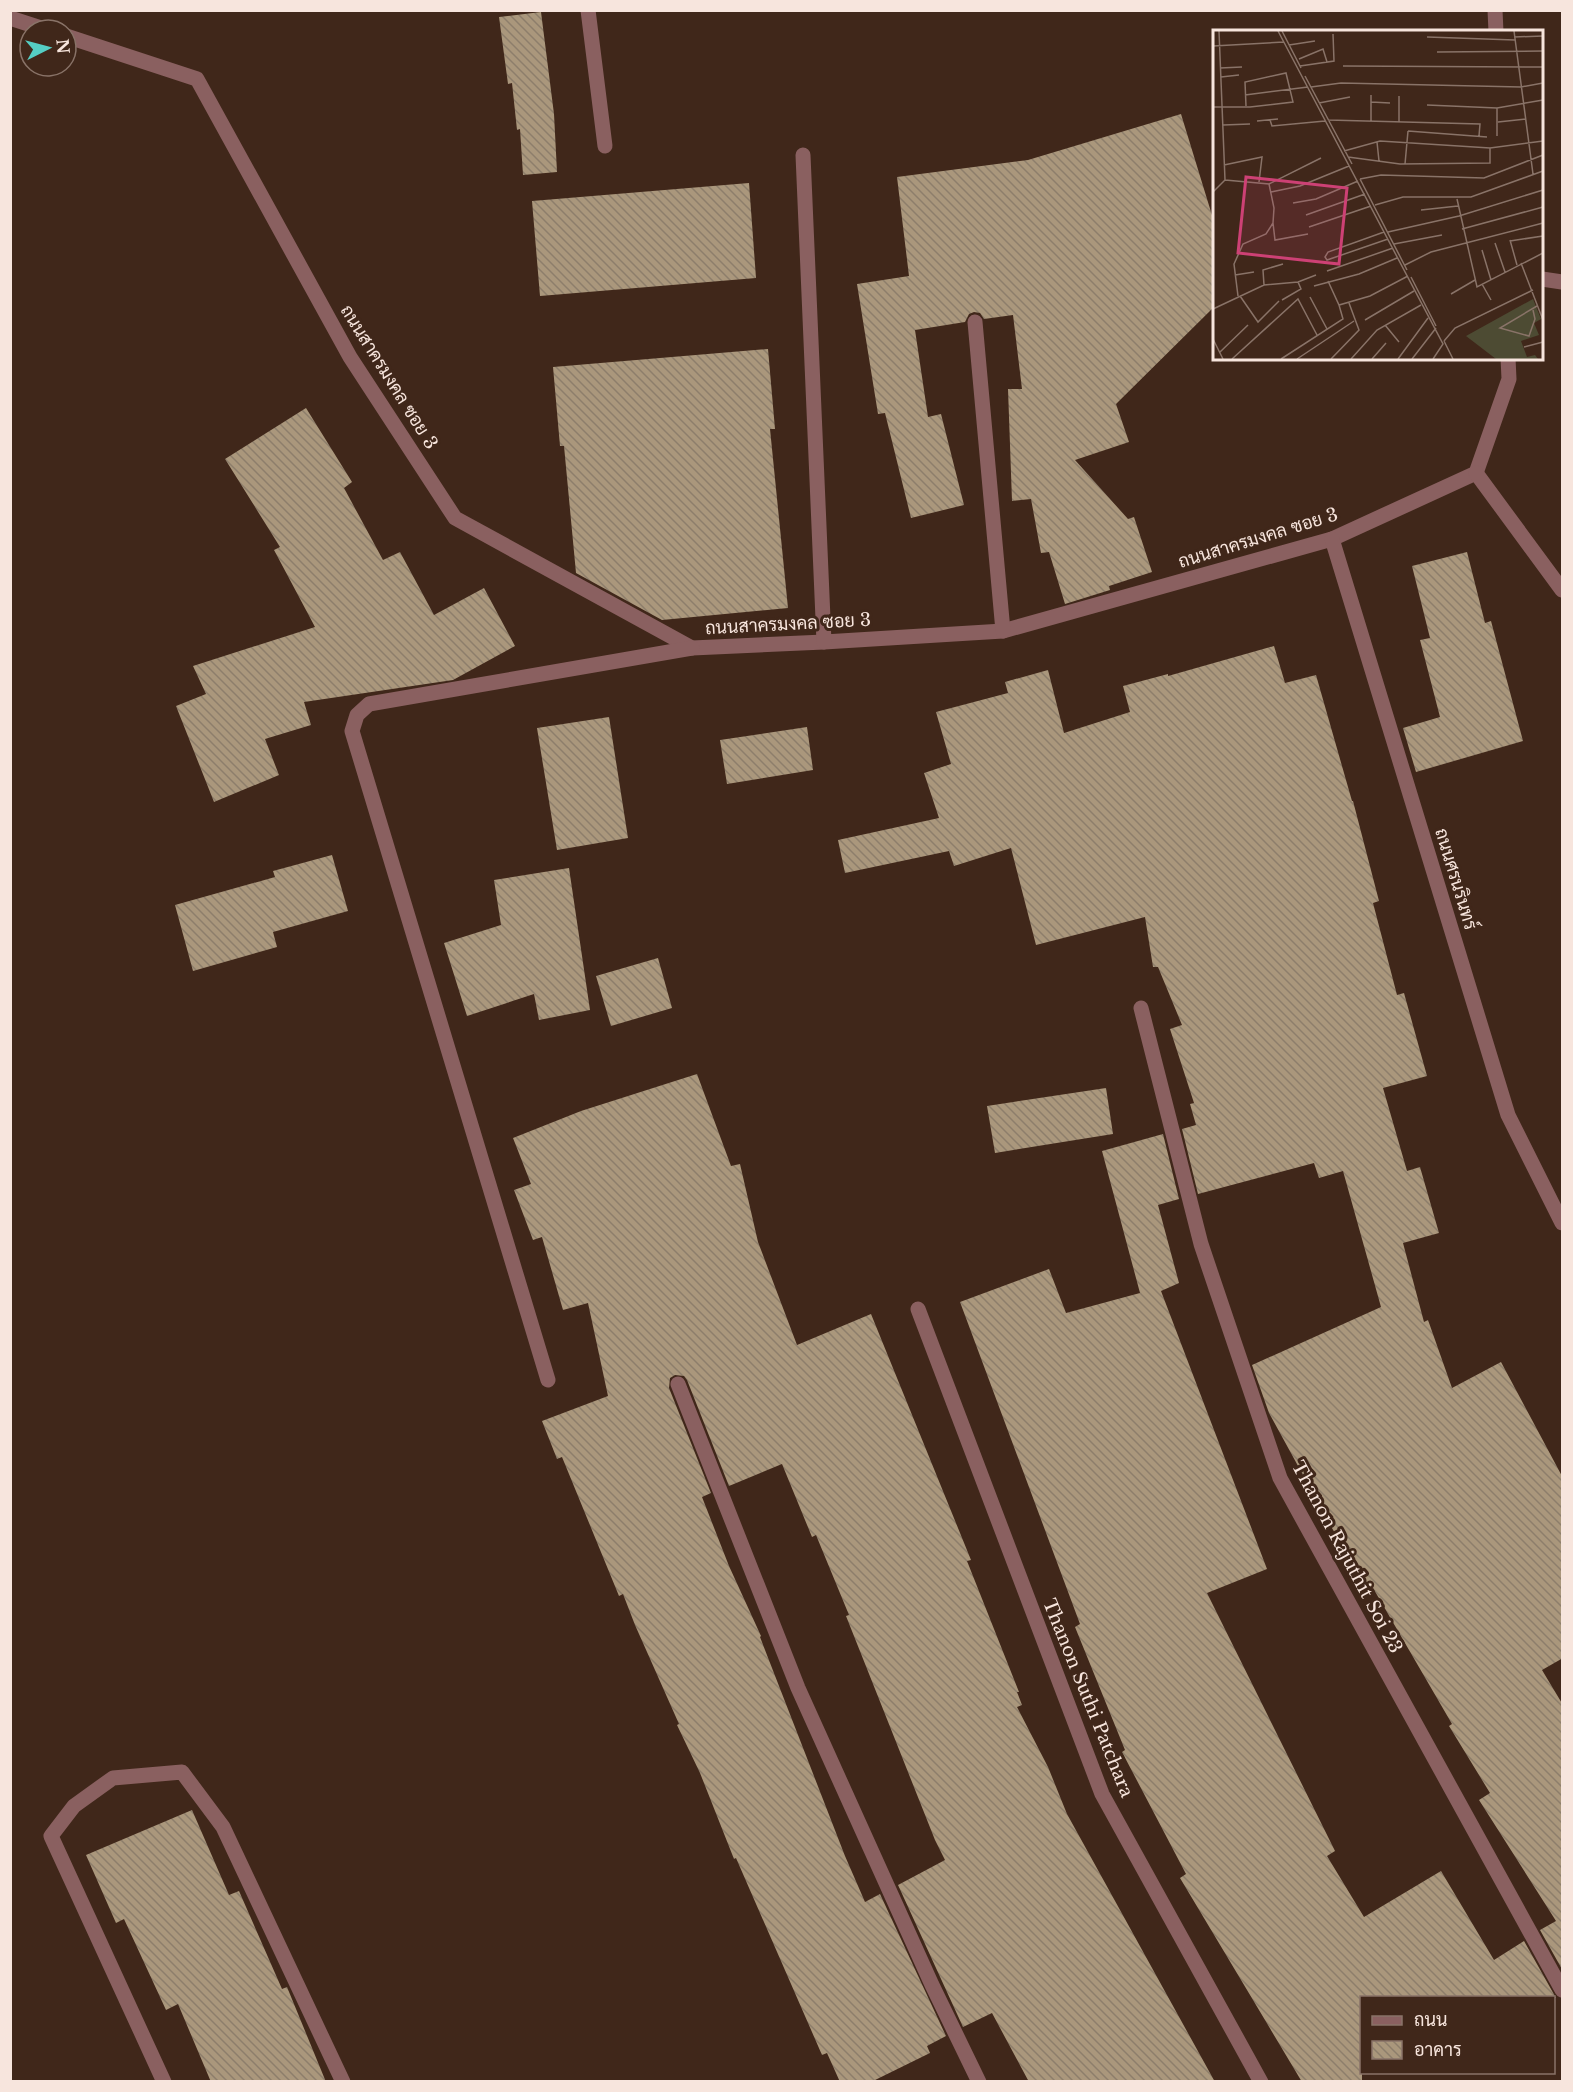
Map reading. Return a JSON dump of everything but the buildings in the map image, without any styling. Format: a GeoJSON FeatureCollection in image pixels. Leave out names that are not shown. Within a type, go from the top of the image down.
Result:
{"type":"FeatureCollection","features":[{"type":"Feature","properties":{"kind":"street"},"geometry":{"type":"LineString","coordinates":[[588,10],[605,146]]}},
{"type":"Feature","properties":{"kind":"street"},"geometry":{"type":"LineString","coordinates":[[1495,10],[1496,30]]}},
{"type":"Feature","properties":{"kind":"street","name":"ถนนสาครมงคล ซอย 3"},"geometry":{"type":"LineString","coordinates":[[78,40],[197,79],[350,357],[455,518],[692,648],[1004,631],[1332,539],[1476,472]]}},
{"type":"Feature","properties":{"kind":"street"},"geometry":{"type":"LineString","coordinates":[[803,155],[824,642]]}},
{"type":"Feature","properties":{"kind":"street"},"geometry":{"type":"LineString","coordinates":[[1543,279],[1563,282]]}},
{"type":"Feature","properties":{"kind":"street"},"geometry":{"type":"LineString","coordinates":[[975,321],[1004,631]]}},
{"type":"Feature","properties":{"kind":"street"},"geometry":{"type":"LineString","coordinates":[[1508,360],[1509,379],[1476,472],[1563,590]]}},
{"type":"Feature","properties":{"kind":"street","name":"ถนนศรนรินทร์"},"geometry":{"type":"LineString","coordinates":[[1332,539],[1508,1115],[1563,1223]]}},
{"type":"Feature","properties":{"kind":"street"},"geometry":{"type":"LineString","coordinates":[[548,1380],[352,731],[357,715],[369,704],[692,648]]}},
{"type":"Feature","properties":{"kind":"street","name":"Thanon Rajuthit Soi 23"},"geometry":{"type":"LineString","coordinates":[[1141,1008],[1201,1244],[1280,1478],[1563,1990]]}},
{"type":"Feature","properties":{"kind":"street","name":"Thanon Suthi Patchara"},"geometry":{"type":"LineString","coordinates":[[918,1309],[1102,1794],[1261,2082]]}},
{"type":"Feature","properties":{"kind":"street"},"geometry":{"type":"LineString","coordinates":[[678,1384],[798,1688],[932,1985],[979,2082]]}},
{"type":"Feature","properties":{"kind":"street"},"geometry":{"type":"LineString","coordinates":[[164,2082],[51,1836],[74,1806],[113,1778],[182,1772],[223,1827],[343,2082]]}}]}
